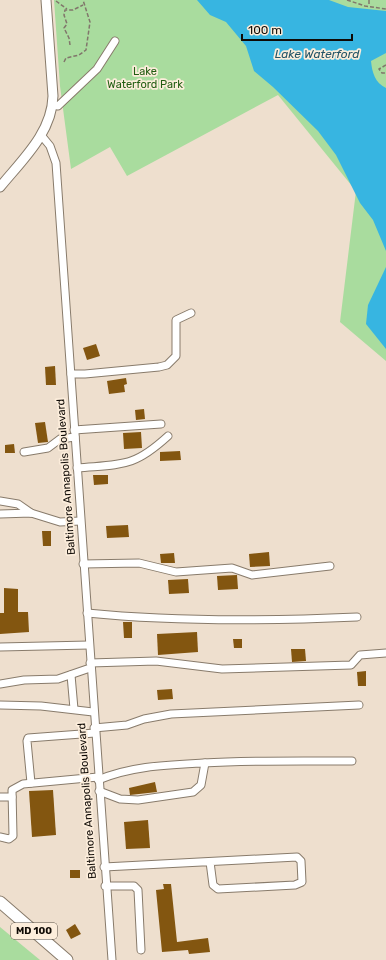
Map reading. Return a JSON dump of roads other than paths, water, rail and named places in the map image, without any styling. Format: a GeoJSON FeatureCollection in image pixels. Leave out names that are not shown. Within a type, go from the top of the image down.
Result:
{"type":"FeatureCollection","features":[{"type":"Feature","properties":{"kind":"highway","name":"MD 100"},"geometry":{"type":"LineString","coordinates":[[0,902],[67,960]]}},
{"type":"Feature","properties":{"kind":"main road"},"geometry":{"type":"LineString","coordinates":[[0,187],[41,136],[49,120],[52,106],[46,0]]}},
{"type":"Feature","properties":{"kind":"street"},"geometry":{"type":"LineString","coordinates":[[52,106],[58,106],[97,69],[115,40]]}},
{"type":"Feature","properties":{"kind":"street","name":"Baltimore Annapolis Boulevard"},"geometry":{"type":"LineString","coordinates":[[41,136],[50,146],[56,163],[98,791],[112,960]]}},
{"type":"Feature","properties":{"kind":"street"},"geometry":{"type":"LineString","coordinates":[[71,374],[131,370],[167,365],[176,356],[176,320],[191,313]]}},
{"type":"Feature","properties":{"kind":"street"},"geometry":{"type":"LineString","coordinates":[[24,452],[48,448],[60,439],[75,433],[161,424]]}},
{"type":"Feature","properties":{"kind":"street"},"geometry":{"type":"LineString","coordinates":[[77,468],[133,462],[150,452],[168,436]]}},
{"type":"Feature","properties":{"kind":"street"},"geometry":{"type":"LineString","coordinates":[[0,501],[18,504],[31,513],[60,522],[80,521]]}},
{"type":"Feature","properties":{"kind":"street"},"geometry":{"type":"LineString","coordinates":[[0,514],[31,513]]}},
{"type":"Feature","properties":{"kind":"street"},"geometry":{"type":"LineString","coordinates":[[83,564],[139,562],[176,572],[232,568],[252,574],[330,566]]}},
{"type":"Feature","properties":{"kind":"street"},"geometry":{"type":"LineString","coordinates":[[86,613],[132,617],[304,619],[357,617]]}},
{"type":"Feature","properties":{"kind":"street"},"geometry":{"type":"LineString","coordinates":[[0,647],[89,645]]}},
{"type":"Feature","properties":{"kind":"street"},"geometry":{"type":"LineString","coordinates":[[0,684],[24,680],[58,679],[90,665],[156,661],[215,669],[237,669],[351,665],[360,654],[386,653]]}},
{"type":"Feature","properties":{"kind":"street"},"geometry":{"type":"LineString","coordinates":[[71,674],[74,709]]}},
{"type":"Feature","properties":{"kind":"street"},"geometry":{"type":"LineString","coordinates":[[0,705],[41,706],[93,712]]}},
{"type":"Feature","properties":{"kind":"street"},"geometry":{"type":"LineString","coordinates":[[31,783],[28,738],[127,725],[144,719],[171,714],[260,711],[358,705]]}},
{"type":"Feature","properties":{"kind":"street"},"geometry":{"type":"LineString","coordinates":[[0,837],[9,839],[13,836],[12,790],[23,784],[98,779],[118,772],[141,768],[205,763],[352,761]]}},
{"type":"Feature","properties":{"kind":"street"},"geometry":{"type":"LineString","coordinates":[[98,791],[120,799],[138,800],[193,792],[201,785],[205,763]]}},
{"type":"Feature","properties":{"kind":"street"},"geometry":{"type":"LineString","coordinates":[[0,797],[12,797]]}},
{"type":"Feature","properties":{"kind":"street"},"geometry":{"type":"LineString","coordinates":[[104,867],[297,857],[301,861],[302,882],[294,885],[218,888],[213,885],[210,862]]}},
{"type":"Feature","properties":{"kind":"street"},"geometry":{"type":"LineString","coordinates":[[105,886],[134,886],[138,890],[141,950]]}},
{"type":"Feature","properties":{"kind":"water","name":"Lake Waterford"},"geometry":{"type":"Polygon","coordinates":[[[197,0],[329,0],[348,7],[386,11],[386,53],[371,61],[375,77],[382,86],[386,88],[386,251],[373,220],[360,203],[336,155],[318,131],[273,87],[254,71],[246,46],[226,22],[210,15],[197,0]]]}},
{"type":"Feature","properties":{"kind":"water"},"geometry":{"type":"Polygon","coordinates":[[[386,267],[386,349],[366,324],[368,305],[386,267]]]}},
{"type":"Feature","properties":{"kind":"park label","name":"Lake Waterford Park"},"geometry":{"type":"Point","coordinates":[145,77]}}]}
